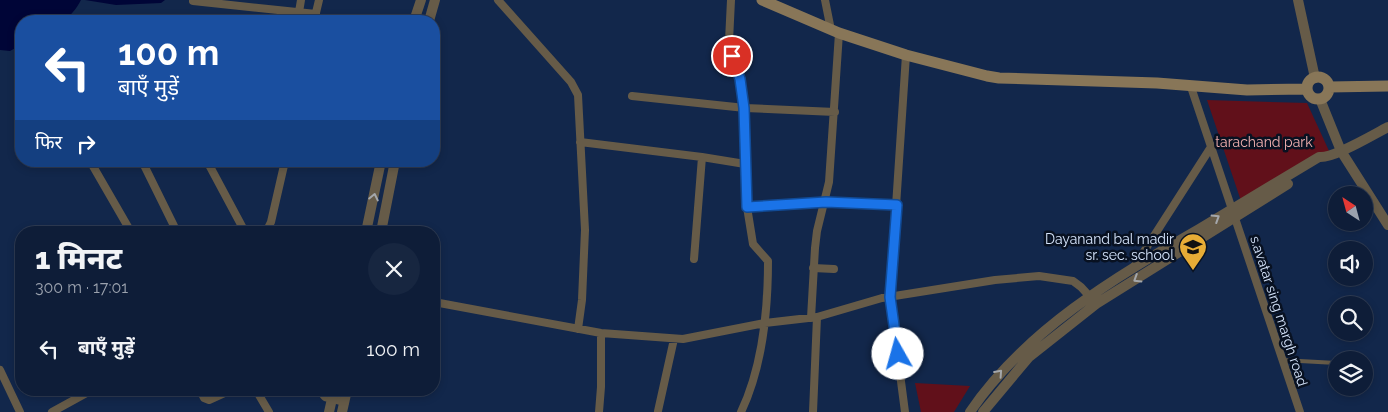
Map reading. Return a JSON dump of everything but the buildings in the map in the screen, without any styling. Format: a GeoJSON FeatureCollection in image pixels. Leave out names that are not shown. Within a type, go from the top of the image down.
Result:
{"type":"FeatureCollection","features":[{"type":"Feature","properties":{"kind":"main road"},"geometry":{"type":"LineString","coordinates":[[762,0],[835,32],[906,55],[999,78],[1157,84],[1247,90],[1307,88]]}},
{"type":"Feature","properties":{"kind":"main road"},"geometry":{"type":"LineString","coordinates":[[1315,78],[1324,79],[1329,87],[1328,94],[1320,99],[1311,97],[1307,88],[1308,83],[1315,78]]}},
{"type":"Feature","properties":{"kind":"main road"},"geometry":{"type":"LineString","coordinates":[[1329,87],[1388,86]]}},
{"type":"Feature","properties":{"kind":"street"},"geometry":{"type":"LineString","coordinates":[[299,12],[301,0]]}},
{"type":"Feature","properties":{"kind":"street"},"geometry":{"type":"LineString","coordinates":[[316,15],[319,0]]}},
{"type":"Feature","properties":{"kind":"street"},"geometry":{"type":"LineString","coordinates":[[416,15],[421,0]]}},
{"type":"Feature","properties":{"kind":"street"},"geometry":{"type":"LineString","coordinates":[[431,15],[435,0]]}},
{"type":"Feature","properties":{"kind":"street"},"geometry":{"type":"LineString","coordinates":[[498,0],[575,88],[578,95],[585,230],[582,300],[578,329]]}},
{"type":"Feature","properties":{"kind":"street"},"geometry":{"type":"LineString","coordinates":[[731,0],[729,41],[740,79],[744,108],[747,207],[753,244],[768,262],[765,324],[754,381],[742,412]]}},
{"type":"Feature","properties":{"kind":"street"},"geometry":{"type":"LineString","coordinates":[[813,412],[813,268],[817,231],[826,202],[829,182],[835,112],[835,32],[825,0]]}},
{"type":"Feature","properties":{"kind":"street"},"geometry":{"type":"LineString","coordinates":[[1298,0],[1315,78]]}},
{"type":"Feature","properties":{"kind":"street"},"geometry":{"type":"LineString","coordinates":[[193,1],[299,12],[307,15]]}},
{"type":"Feature","properties":{"kind":"street"},"geometry":{"type":"LineString","coordinates":[[904,412],[890,297],[906,55]]}},
{"type":"Feature","properties":{"kind":"street","name":"s.avatar sing margh road"},"geometry":{"type":"LineString","coordinates":[[1191,87],[1300,412]]}},
{"type":"Feature","properties":{"kind":"street"},"geometry":{"type":"LineString","coordinates":[[632,96],[744,108],[835,112]]}},
{"type":"Feature","properties":{"kind":"street"},"geometry":{"type":"LineString","coordinates":[[1320,99],[1341,151],[1388,225]]}},
{"type":"Feature","properties":{"kind":"street"},"geometry":{"type":"LineString","coordinates":[[970,412],[1009,363],[1089,296],[1176,242],[1234,213],[1322,162],[1325,158],[1388,126]]}},
{"type":"Feature","properties":{"kind":"street"},"geometry":{"type":"LineString","coordinates":[[580,142],[745,164]]}},
{"type":"Feature","properties":{"kind":"street"},"geometry":{"type":"LineString","coordinates":[[1134,267],[1211,146]]}},
{"type":"Feature","properties":{"kind":"street"},"geometry":{"type":"LineString","coordinates":[[694,259],[702,157]]}},
{"type":"Feature","properties":{"kind":"street"},"geometry":{"type":"LineString","coordinates":[[93,167],[128,226]]}},
{"type":"Feature","properties":{"kind":"street"},"geometry":{"type":"LineString","coordinates":[[145,167],[174,226]]}},
{"type":"Feature","properties":{"kind":"street"},"geometry":{"type":"LineString","coordinates":[[210,167],[242,226]]}},
{"type":"Feature","properties":{"kind":"street"},"geometry":{"type":"LineString","coordinates":[[269,226],[283,167]]}},
{"type":"Feature","properties":{"kind":"street"},"geometry":{"type":"LineString","coordinates":[[367,226],[380,167]]}},
{"type":"Feature","properties":{"kind":"street"},"geometry":{"type":"LineString","coordinates":[[382,226],[394,167]]}},
{"type":"Feature","properties":{"kind":"street"},"geometry":{"type":"LineString","coordinates":[[747,207],[826,202],[897,205]]}},
{"type":"Feature","properties":{"kind":"street"},"geometry":{"type":"LineString","coordinates":[[983,412],[1029,357],[1096,304],[1183,250],[1234,213]]}},
{"type":"Feature","properties":{"kind":"street"},"geometry":{"type":"LineString","coordinates":[[1176,242],[1183,250]]}},
{"type":"Feature","properties":{"kind":"street"},"geometry":{"type":"LineString","coordinates":[[813,268],[834,269]]}},
{"type":"Feature","properties":{"kind":"street"},"geometry":{"type":"LineString","coordinates":[[440,303],[601,333],[674,339],[688,339],[765,324],[814,318],[890,297],[995,280],[1039,276],[1073,281],[1096,304]]}},
{"type":"Feature","properties":{"kind":"street"},"geometry":{"type":"LineString","coordinates":[[599,412],[601,333]]}},
{"type":"Feature","properties":{"kind":"street"},"geometry":{"type":"LineString","coordinates":[[658,411],[674,339]]}},
{"type":"Feature","properties":{"kind":"street"},"geometry":{"type":"LineString","coordinates":[[0,370],[20,412]]}},
{"type":"Feature","properties":{"kind":"street"},"geometry":{"type":"LineString","coordinates":[[52,412],[81,396]]}},
{"type":"Feature","properties":{"kind":"street"},"geometry":{"type":"LineString","coordinates":[[203,396],[209,400],[218,396]]}},
{"type":"Feature","properties":{"kind":"street"},"geometry":{"type":"LineString","coordinates":[[260,396],[270,412]]}},
{"type":"Feature","properties":{"kind":"street"},"geometry":{"type":"LineString","coordinates":[[329,412],[333,396]]}},
{"type":"Feature","properties":{"kind":"street"},"geometry":{"type":"LineString","coordinates":[[334,396],[343,407]]}},
{"type":"Feature","properties":{"kind":"lane"},"geometry":{"type":"LineString","coordinates":[[1282,360],[1328,363]]}},
{"type":"Feature","properties":{"kind":"green space","name":"tarachand park"},"geometry":{"type":"Polygon","coordinates":[[[1207,100],[1307,103],[1330,153],[1241,201],[1207,100]]]}},
{"type":"Feature","properties":{"kind":"green space"},"geometry":{"type":"Polygon","coordinates":[[[915,383],[970,386],[954,412],[921,412],[915,383]]]}},
{"type":"Feature","properties":{"kind":"shaded area"},"geometry":{"type":"Polygon","coordinates":[[[0,0],[81,0],[70,15],[15,15],[15,48],[10,51],[0,50],[0,0]]]}},
{"type":"Feature","properties":{"kind":"shaded area"},"geometry":{"type":"Polygon","coordinates":[[[85,0],[165,0],[161,3],[116,5],[85,0]]]}},
{"type":"Feature","properties":{"kind":"place","name":"Dayanand bal madir sr. sec. school"},"geometry":{"type":"Point","coordinates":[1193,271]}},
{"type":"Feature","properties":{"kind":"route"},"geometry":{"type":"LineString","coordinates":[[732,56],[740,79],[744,108],[747,207],[826,202],[897,205],[890,297],[898,354]]}}]}
